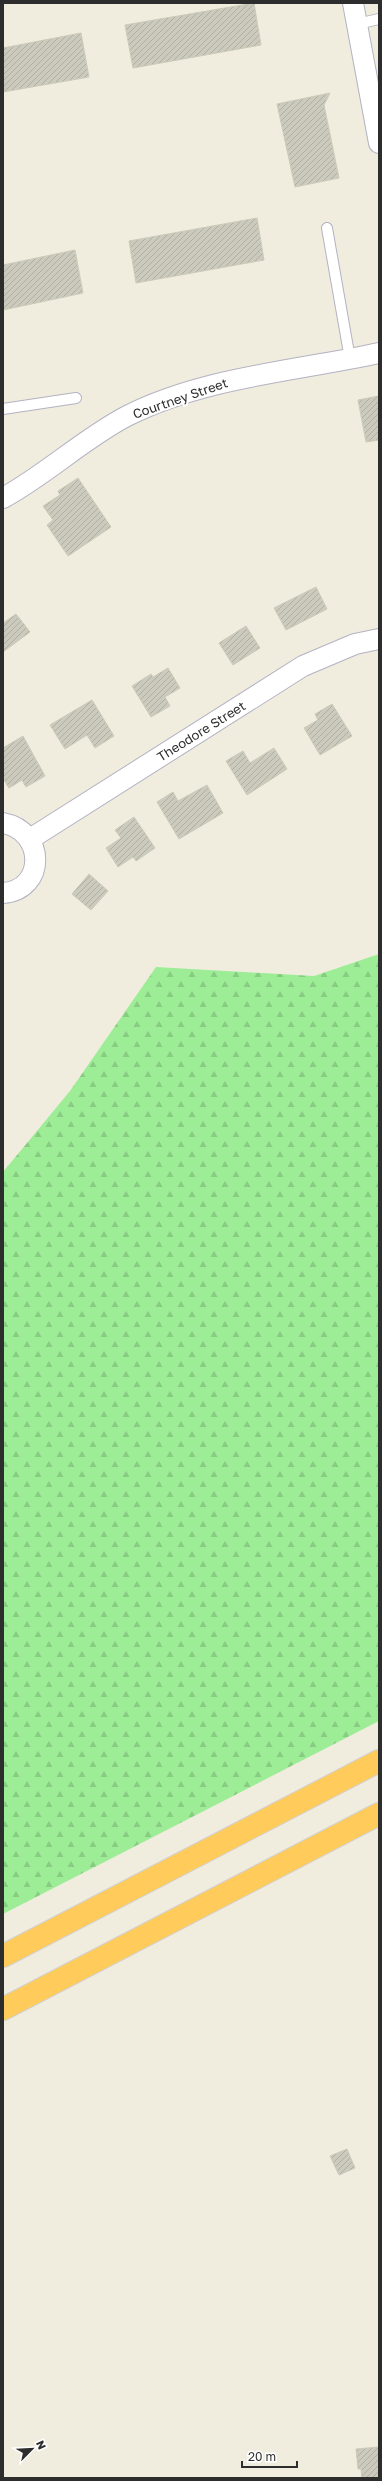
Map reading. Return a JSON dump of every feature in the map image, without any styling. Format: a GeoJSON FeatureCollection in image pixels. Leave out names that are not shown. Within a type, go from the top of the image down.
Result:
{"type":"FeatureCollection","features":[{"type":"Feature","properties":{"kind":"highway"},"geometry":{"type":"LineString","coordinates":[[3,1956],[379,1761]]}},
{"type":"Feature","properties":{"kind":"highway"},"geometry":{"type":"LineString","coordinates":[[3,2009],[379,1814]]}},
{"type":"Feature","properties":{"kind":"street"},"geometry":{"type":"LineString","coordinates":[[353,3],[379,143]]}},
{"type":"Feature","properties":{"kind":"street","name":"Courtney Street"},"geometry":{"type":"LineString","coordinates":[[3,498],[31,481],[116,423],[145,408],[245,377],[379,353]]}},
{"type":"Feature","properties":{"kind":"street","name":"Theodore Street"},"geometry":{"type":"LineString","coordinates":[[30,839],[303,666],[355,644],[379,639]]}},
{"type":"Feature","properties":{"kind":"street"},"geometry":{"type":"LineString","coordinates":[[3,823],[18,828],[30,839],[36,858],[30,877],[15,890],[3,893]]}},
{"type":"Feature","properties":{"kind":"lane"},"geometry":{"type":"LineString","coordinates":[[357,24],[379,19]]}},
{"type":"Feature","properties":{"kind":"lane"},"geometry":{"type":"LineString","coordinates":[[327,228],[350,359]]}},
{"type":"Feature","properties":{"kind":"lane"},"geometry":{"type":"LineString","coordinates":[[3,409],[76,398]]}},
{"type":"Feature","properties":{"kind":"green space"},"geometry":{"type":"Polygon","coordinates":[[[379,954],[379,1721],[3,1914],[3,1172],[70,1091],[156,967],[314,976],[379,954]]]}},
{"type":"Feature","properties":{"kind":"building"},"geometry":{"type":"Polygon","coordinates":[[[254,3],[261,45],[133,68],[125,25],[254,3]]]}},
{"type":"Feature","properties":{"kind":"building"},"geometry":{"type":"Polygon","coordinates":[[[81,33],[89,77],[3,92],[3,48],[81,33]]]}},
{"type":"Feature","properties":{"kind":"building"},"geometry":{"type":"Polygon","coordinates":[[[330,93],[324,105],[339,178],[295,187],[277,104],[330,93]]]}},
{"type":"Feature","properties":{"kind":"building"},"geometry":{"type":"Polygon","coordinates":[[[257,218],[264,260],[136,283],[129,241],[257,218]]]}},
{"type":"Feature","properties":{"kind":"building"},"geometry":{"type":"Polygon","coordinates":[[[75,250],[83,293],[3,310],[3,265],[75,250]]]}},
{"type":"Feature","properties":{"kind":"building"},"geometry":{"type":"Polygon","coordinates":[[[379,396],[379,440],[366,442],[358,400],[379,396]]]}},
{"type":"Feature","properties":{"kind":"building"},"geometry":{"type":"Polygon","coordinates":[[[78,478],[111,527],[68,556],[47,525],[53,520],[43,506],[60,495],[58,491],[78,478]]]}},
{"type":"Feature","properties":{"kind":"building"},"geometry":{"type":"Polygon","coordinates":[[[316,587],[327,609],[286,630],[274,608],[316,587]]]}},
{"type":"Feature","properties":{"kind":"building"},"geometry":{"type":"Polygon","coordinates":[[[16,614],[30,632],[3,652],[3,623],[16,614]]]}},
{"type":"Feature","properties":{"kind":"building"},"geometry":{"type":"Polygon","coordinates":[[[246,626],[260,648],[233,665],[219,643],[246,626]]]}},
{"type":"Feature","properties":{"kind":"building"},"geometry":{"type":"Polygon","coordinates":[[[168,668],[180,688],[165,697],[170,706],[151,717],[132,686],[151,674],[153,677],[168,668]]]}},
{"type":"Feature","properties":{"kind":"building"},"geometry":{"type":"Polygon","coordinates":[[[92,700],[114,736],[95,748],[87,735],[65,749],[50,725],[92,700]]]}},
{"type":"Feature","properties":{"kind":"building"},"geometry":{"type":"Polygon","coordinates":[[[332,704],[352,736],[320,755],[304,728],[318,720],[315,714],[332,704]]]}},
{"type":"Feature","properties":{"kind":"building"},"geometry":{"type":"Polygon","coordinates":[[[23,736],[45,776],[26,787],[22,780],[9,788],[3,778],[3,748],[23,736]]]}},
{"type":"Feature","properties":{"kind":"building"},"geometry":{"type":"Polygon","coordinates":[[[274,748],[287,769],[247,795],[226,761],[243,751],[250,763],[274,748]]]}},
{"type":"Feature","properties":{"kind":"building"},"geometry":{"type":"Polygon","coordinates":[[[207,785],[223,813],[179,839],[157,802],[173,792],[178,801],[207,785]]]}},
{"type":"Feature","properties":{"kind":"building"},"geometry":{"type":"Polygon","coordinates":[[[134,817],[155,848],[136,861],[133,857],[118,867],[106,848],[121,838],[115,830],[134,817]]]}},
{"type":"Feature","properties":{"kind":"building"},"geometry":{"type":"Polygon","coordinates":[[[89,874],[108,891],[91,910],[72,894],[89,874]]]}},
{"type":"Feature","properties":{"kind":"building"},"geometry":{"type":"Polygon","coordinates":[[[347,2149],[355,2168],[339,2175],[330,2156],[347,2149]]]}},
{"type":"Feature","properties":{"kind":"building"},"geometry":{"type":"Polygon","coordinates":[[[379,2447],[379,2478],[362,2478],[361,2469],[358,2469],[356,2449],[379,2447]]]}}]}
